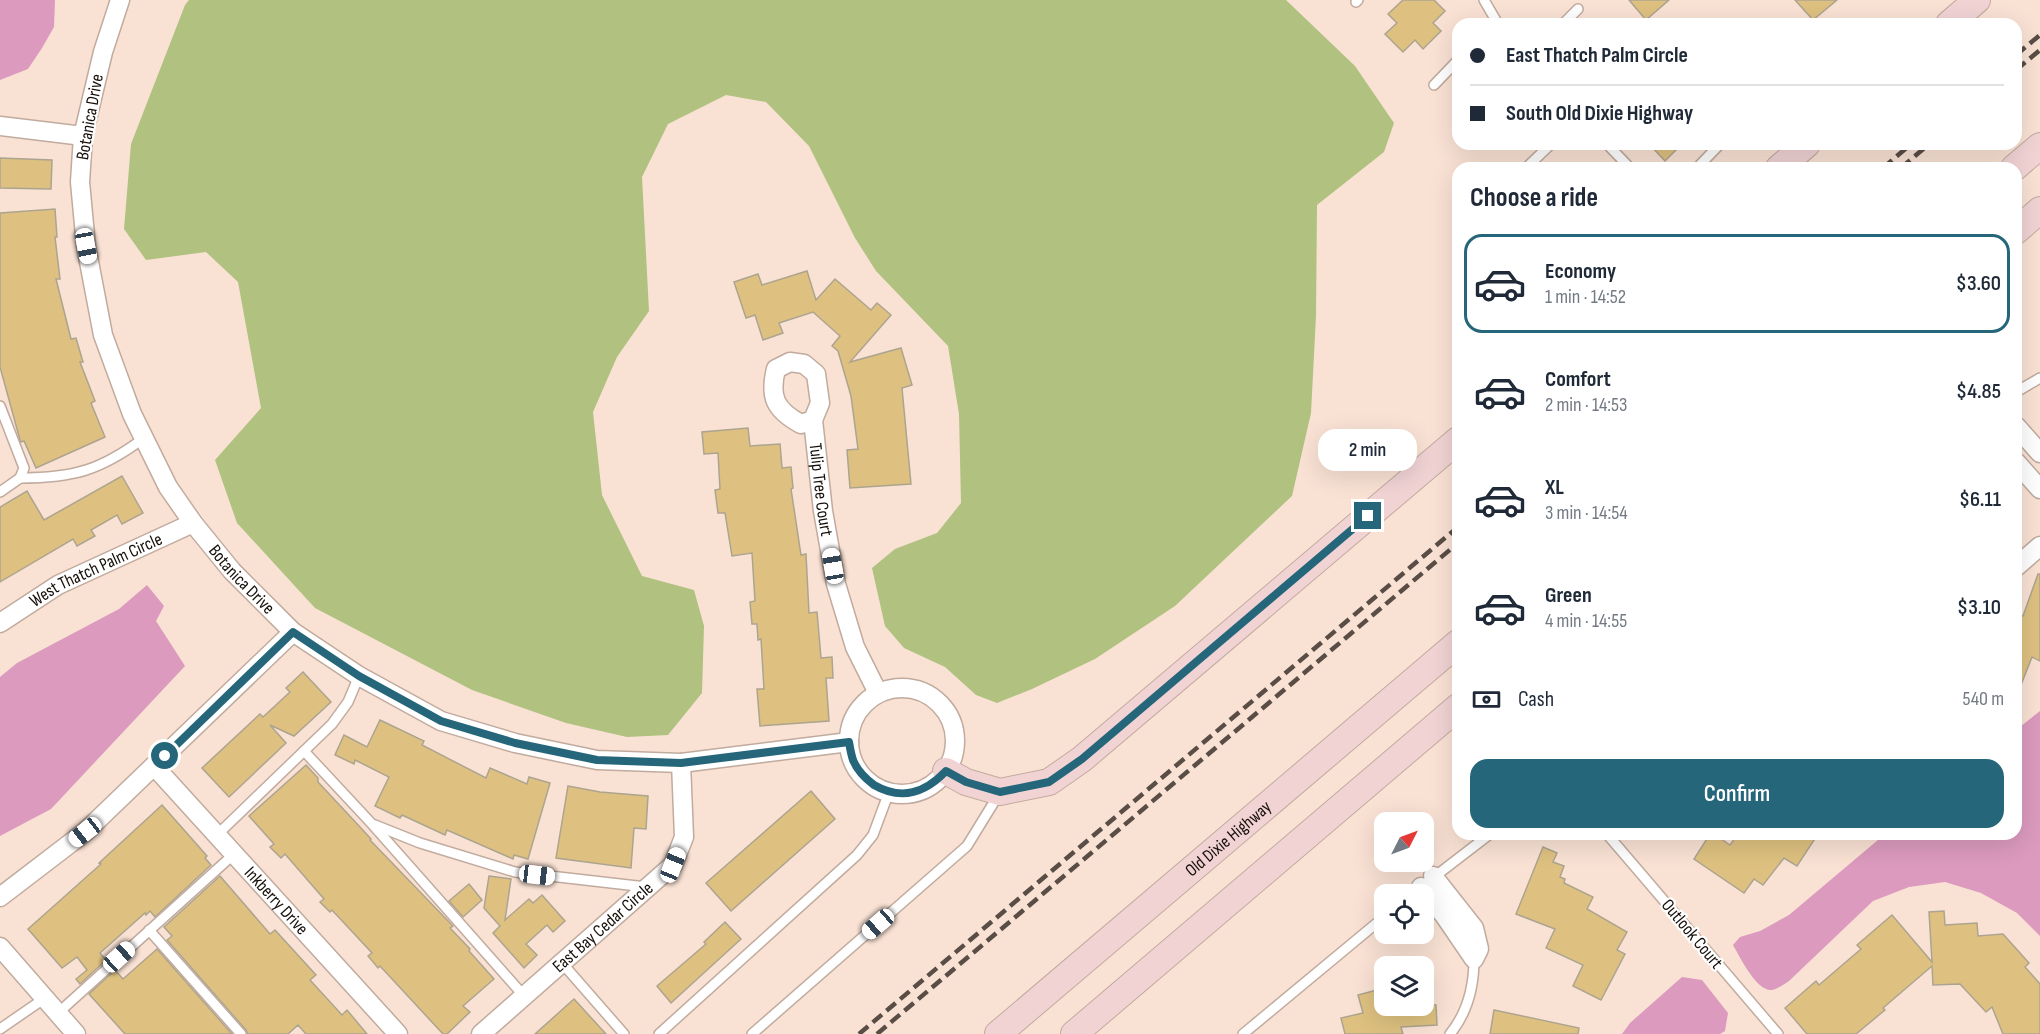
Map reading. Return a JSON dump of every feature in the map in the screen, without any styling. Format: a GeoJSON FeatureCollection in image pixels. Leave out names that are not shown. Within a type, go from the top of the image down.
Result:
{"type":"FeatureCollection","features":[{"type":"Feature","properties":{"kind":"main road"},"geometry":{"type":"LineString","coordinates":[[1956,18],[1977,0]]}},
{"type":"Feature","properties":{"kind":"main road"},"geometry":{"type":"LineString","coordinates":[[2021,162],[2040,146]]}},
{"type":"Feature","properties":{"kind":"main road"},"geometry":{"type":"LineString","coordinates":[[1786,162],[1800,150]]}},
{"type":"Feature","properties":{"kind":"main road"},"geometry":{"type":"LineString","coordinates":[[2022,226],[2040,210]]}},
{"type":"Feature","properties":{"kind":"main road"},"geometry":{"type":"LineString","coordinates":[[946,771],[966,782],[1000,792],[1049,782],[1082,759],[1452,445]]}},
{"type":"Feature","properties":{"kind":"main road","name":"Old Dixie Highway"},"geometry":{"type":"LineString","coordinates":[[998,1034],[1452,648]]}},
{"type":"Feature","properties":{"kind":"main road"},"geometry":{"type":"LineString","coordinates":[[1074,1034],[1452,712]]}},
{"type":"Feature","properties":{"kind":"street","name":"Botanica Drive"},"geometry":{"type":"LineString","coordinates":[[120,0],[103,52],[83,136],[80,182],[86,246],[99,313],[104,335],[132,414],[168,487],[231,571],[293,632],[359,676],[441,721],[515,743],[597,760],[681,763],[849,742]]}},
{"type":"Feature","properties":{"kind":"street"},"geometry":{"type":"LineString","coordinates":[[0,126],[83,136]]}},
{"type":"Feature","properties":{"kind":"street","name":"Tulip Tree Court"},"geometry":{"type":"LineString","coordinates":[[813,420],[823,511],[836,584],[855,647],[878,693]]}},
{"type":"Feature","properties":{"kind":"street"},"geometry":{"type":"LineString","coordinates":[[2022,433],[2040,453]]}},
{"type":"Feature","properties":{"kind":"street"},"geometry":{"type":"LineString","coordinates":[[2022,469],[2040,489]]}},
{"type":"Feature","properties":{"kind":"street","name":"West Thatch Palm Circle"},"geometry":{"type":"LineString","coordinates":[[0,623],[57,585],[193,523]]}},
{"type":"Feature","properties":{"kind":"street"},"geometry":{"type":"LineString","coordinates":[[2022,562],[2040,546]]}},
{"type":"Feature","properties":{"kind":"street"},"geometry":{"type":"LineString","coordinates":[[0,897],[85,832],[293,632]]}},
{"type":"Feature","properties":{"kind":"street"},"geometry":{"type":"LineString","coordinates":[[900,688],[919,690],[935,699],[947,712],[953,727],[954,752],[946,771],[933,784],[917,792],[899,794],[890,792],[866,779],[854,762],[849,742],[851,727],[855,716],[865,703],[878,693],[900,688]]}},
{"type":"Feature","properties":{"kind":"street","name":"East Bay Cedar Circle"},"geometry":{"type":"LineString","coordinates":[[481,1034],[673,865],[684,837],[681,763]]}},
{"type":"Feature","properties":{"kind":"street","name":"Inkberry Drive"},"geometry":{"type":"LineString","coordinates":[[154,766],[398,1034]]}},
{"type":"Feature","properties":{"kind":"street"},"geometry":{"type":"LineString","coordinates":[[1434,896],[1474,928],[1479,949],[1474,959]]}},
{"type":"Feature","properties":{"kind":"street"},"geometry":{"type":"LineString","coordinates":[[0,947],[76,1034]]}},
{"type":"Feature","properties":{"kind":"lane"},"geometry":{"type":"LineString","coordinates":[[1484,0],[1493,18]]}},
{"type":"Feature","properties":{"kind":"lane"},"geometry":{"type":"LineString","coordinates":[[1569,18],[1578,9]]}},
{"type":"Feature","properties":{"kind":"lane"},"geometry":{"type":"LineString","coordinates":[[1434,85],[1452,66]]}},
{"type":"Feature","properties":{"kind":"lane"},"geometry":{"type":"LineString","coordinates":[[1532,162],[1545,150]]}},
{"type":"Feature","properties":{"kind":"lane"},"geometry":{"type":"LineString","coordinates":[[1614,150],[1624,162]]}},
{"type":"Feature","properties":{"kind":"lane"},"geometry":{"type":"LineString","coordinates":[[1703,162],[1714,150]]}},
{"type":"Feature","properties":{"kind":"lane"},"geometry":{"type":"LineString","coordinates":[[2022,388],[2040,378]]}},
{"type":"Feature","properties":{"kind":"lane"},"geometry":{"type":"LineString","coordinates":[[0,406],[24,468],[20,478],[0,492]]}},
{"type":"Feature","properties":{"kind":"lane"},"geometry":{"type":"LineString","coordinates":[[20,478],[47,478],[93,469],[121,455],[144,438]]}},
{"type":"Feature","properties":{"kind":"lane"},"geometry":{"type":"LineString","coordinates":[[217,835],[332,724],[348,702],[359,676]]}},
{"type":"Feature","properties":{"kind":"lane"},"geometry":{"type":"LineString","coordinates":[[304,751],[372,824],[524,996]]}},
{"type":"Feature","properties":{"kind":"lane"},"geometry":{"type":"LineString","coordinates":[[660,1034],[857,855],[873,835],[890,792]]}},
{"type":"Feature","properties":{"kind":"lane"},"geometry":{"type":"LineString","coordinates":[[752,1034],[968,846],[1000,792]]}},
{"type":"Feature","properties":{"kind":"lane"},"geometry":{"type":"LineString","coordinates":[[372,824],[420,843],[515,872],[647,888]]}},
{"type":"Feature","properties":{"kind":"lane"},"geometry":{"type":"LineString","coordinates":[[1425,884],[1482,840]]}},
{"type":"Feature","properties":{"kind":"lane","name":"Outlook Court"},"geometry":{"type":"LineString","coordinates":[[1612,840],[1778,1034]]}},
{"type":"Feature","properties":{"kind":"lane"},"geometry":{"type":"LineString","coordinates":[[58,1013],[234,854]]}},
{"type":"Feature","properties":{"kind":"lane"},"geometry":{"type":"LineString","coordinates":[[1243,1034],[1374,924]]}},
{"type":"Feature","properties":{"kind":"lane"},"geometry":{"type":"LineString","coordinates":[[149,930],[240,1034]]}},
{"type":"Feature","properties":{"kind":"lane"},"geometry":{"type":"LineString","coordinates":[[1450,1034],[1470,998],[1474,981],[1474,959]]}},
{"type":"Feature","properties":{"kind":"lane"},"geometry":{"type":"LineString","coordinates":[[562,963],[624,1034]]}},
{"type":"Feature","properties":{"kind":"lane"},"geometry":{"type":"LineString","coordinates":[[0,1029],[45,998]]}},
{"type":"Feature","properties":{"kind":"green space"},"geometry":{"type":"Polygon","coordinates":[[[189,0],[1286,0],[1355,66],[1394,123],[1384,152],[1317,205],[1316,316],[1311,413],[1292,496],[1175,606],[1095,659],[997,703],[976,695],[945,667],[904,648],[885,626],[872,568],[895,549],[937,533],[961,503],[959,414],[948,346],[876,271],[855,238],[809,146],[766,102],[726,95],[668,124],[642,177],[649,311],[617,357],[593,412],[602,495],[642,576],[694,590],[704,626],[702,693],[668,735],[627,737],[566,723],[472,690],[315,608],[237,523],[215,460],[261,408],[238,282],[206,252],[146,260],[124,229],[131,144],[185,5],[189,0]]]}},
{"type":"Feature","properties":{"kind":"shaded area"},"geometry":{"type":"Polygon","coordinates":[[[0,0],[55,0],[54,27],[28,69],[0,80],[0,0]]]}},
{"type":"Feature","properties":{"kind":"shaded area"},"geometry":{"type":"Polygon","coordinates":[[[147,585],[164,606],[156,621],[185,666],[51,809],[0,836],[0,677],[17,663],[119,609],[147,585]]]}},
{"type":"Feature","properties":{"kind":"shaded area"},"geometry":{"type":"Polygon","coordinates":[[[2040,711],[2040,936],[2017,913],[1981,893],[1945,882],[1909,887],[1873,901],[1781,986],[1772,990],[1766,989],[1755,980],[1733,945],[1740,937],[1760,931],[1789,915],[1878,840],[2022,840],[2022,725],[2040,711]]]}},
{"type":"Feature","properties":{"kind":"shaded area"},"geometry":{"type":"Polygon","coordinates":[[[1682,977],[1702,980],[1728,1013],[1725,1031],[1720,1034],[1622,1034],[1630,1023],[1682,977]]]}},
{"type":"Feature","properties":{"kind":"building"},"geometry":{"type":"Polygon","coordinates":[[[1403,0],[1434,0],[1445,11],[1433,23],[1441,31],[1423,49],[1415,40],[1403,52],[1385,34],[1397,23],[1388,14],[1403,0]]]}},
{"type":"Feature","properties":{"kind":"building"},"geometry":{"type":"Polygon","coordinates":[[[1629,0],[1669,0],[1648,18],[1644,18],[1629,0]]]}},
{"type":"Feature","properties":{"kind":"building"},"geometry":{"type":"Polygon","coordinates":[[[1795,0],[1837,0],[1815,18],[1811,18],[1795,0]]]}},
{"type":"Feature","properties":{"kind":"building"},"geometry":{"type":"Polygon","coordinates":[[[1655,150],[1676,150],[1665,161],[1655,150]]]}},
{"type":"Feature","properties":{"kind":"building"},"geometry":{"type":"Polygon","coordinates":[[[0,158],[52,160],[51,189],[0,188],[0,158]]]}},
{"type":"Feature","properties":{"kind":"building"},"geometry":{"type":"Polygon","coordinates":[[[55,209],[57,237],[55,237],[60,279],[56,279],[71,339],[76,338],[83,362],[80,362],[95,401],[91,403],[105,437],[36,468],[24,441],[20,440],[0,367],[0,213],[55,209]]]}},
{"type":"Feature","properties":{"kind":"building"},"geometry":{"type":"Polygon","coordinates":[[[807,271],[816,300],[835,279],[871,310],[877,303],[891,315],[850,362],[901,348],[912,385],[902,388],[911,484],[850,488],[847,450],[858,449],[851,396],[838,351],[832,346],[840,336],[813,312],[779,323],[783,333],[763,340],[755,315],[746,318],[734,282],[758,274],[762,285],[807,271]]]}},
{"type":"Feature","properties":{"kind":"building"},"geometry":{"type":"Polygon","coordinates":[[[748,428],[750,446],[780,444],[782,468],[791,467],[793,488],[791,489],[801,555],[806,554],[809,613],[817,612],[821,658],[832,657],[833,678],[826,678],[829,721],[760,726],[757,689],[764,689],[761,639],[758,640],[757,624],[752,624],[750,602],[755,601],[752,553],[732,556],[725,513],[718,513],[715,490],[720,489],[718,453],[704,454],[702,432],[748,428]]]}},
{"type":"Feature","properties":{"kind":"building"},"geometry":{"type":"Polygon","coordinates":[[[122,476],[143,513],[122,524],[117,515],[91,530],[95,536],[77,546],[73,539],[0,582],[0,507],[27,491],[44,520],[122,476]]]}},
{"type":"Feature","properties":{"kind":"building"},"geometry":{"type":"Polygon","coordinates":[[[2038,574],[2040,574],[2040,661],[2032,657],[2022,682],[2022,616],[2038,574]]]}},
{"type":"Feature","properties":{"kind":"building"},"geometry":{"type":"Polygon","coordinates":[[[303,672],[331,702],[294,736],[270,725],[286,743],[229,797],[202,768],[260,714],[263,717],[290,692],[286,688],[303,672]]]}},
{"type":"Feature","properties":{"kind":"building"},"geometry":{"type":"Polygon","coordinates":[[[380,720],[424,741],[422,745],[486,778],[490,768],[527,784],[529,777],[550,783],[528,859],[514,855],[513,859],[447,830],[445,835],[402,815],[400,818],[375,806],[389,777],[355,760],[354,764],[335,755],[344,735],[367,747],[380,720]]]}},
{"type":"Feature","properties":{"kind":"building"},"geometry":{"type":"Polygon","coordinates":[[[306,765],[318,778],[318,782],[370,840],[453,926],[450,928],[494,979],[463,1006],[470,1012],[447,1034],[443,1034],[380,966],[378,968],[368,956],[372,953],[332,910],[330,912],[320,902],[324,899],[285,854],[281,858],[270,847],[274,844],[249,816],[306,765]]]}},
{"type":"Feature","properties":{"kind":"building"},"geometry":{"type":"Polygon","coordinates":[[[568,786],[600,792],[648,796],[646,829],[634,828],[631,868],[556,858],[568,786]]]}},
{"type":"Feature","properties":{"kind":"building"},"geometry":{"type":"Polygon","coordinates":[[[811,791],[835,819],[731,911],[706,883],[811,791]]]}},
{"type":"Feature","properties":{"kind":"building"},"geometry":{"type":"Polygon","coordinates":[[[162,805],[207,856],[205,858],[211,865],[155,917],[150,911],[146,915],[145,913],[100,953],[106,960],[80,984],[76,979],[87,970],[77,957],[62,968],[28,929],[101,864],[99,863],[162,805]]]}},
{"type":"Feature","properties":{"kind":"building"},"geometry":{"type":"Polygon","coordinates":[[[1706,840],[1723,840],[1730,845],[1734,840],[1814,840],[1797,866],[1784,858],[1763,885],[1754,879],[1744,893],[1694,859],[1706,840]]]}},
{"type":"Feature","properties":{"kind":"building"},"geometry":{"type":"Polygon","coordinates":[[[1543,847],[1557,853],[1553,862],[1564,866],[1560,877],[1565,879],[1564,883],[1593,897],[1587,909],[1627,932],[1617,950],[1625,954],[1601,1000],[1573,986],[1583,965],[1546,948],[1555,929],[1516,914],[1543,847]]]}},
{"type":"Feature","properties":{"kind":"building"},"geometry":{"type":"Polygon","coordinates":[[[220,876],[270,934],[275,930],[316,975],[310,980],[342,1015],[347,1010],[367,1034],[306,1034],[298,1025],[288,1034],[248,1034],[167,940],[172,936],[164,927],[220,876]]]}},
{"type":"Feature","properties":{"kind":"building"},"geometry":{"type":"Polygon","coordinates":[[[489,876],[511,879],[505,920],[529,899],[533,903],[542,895],[565,921],[553,932],[547,925],[526,944],[537,955],[524,968],[493,933],[500,926],[484,908],[489,876]]]}},
{"type":"Feature","properties":{"kind":"building"},"geometry":{"type":"Polygon","coordinates":[[[469,884],[482,900],[463,917],[449,901],[469,884]]]}},
{"type":"Feature","properties":{"kind":"building"},"geometry":{"type":"Polygon","coordinates":[[[1944,911],[1945,925],[1977,923],[1978,936],[2003,934],[2029,963],[2025,967],[2040,984],[2040,1034],[2003,1034],[1992,1007],[1986,1012],[1960,984],[1933,985],[1932,966],[1856,1034],[1807,1034],[1785,1008],[1816,981],[1819,985],[1861,949],[1857,945],[1892,915],[1932,962],[1929,912],[1944,911]]]}},
{"type":"Feature","properties":{"kind":"building"},"geometry":{"type":"Polygon","coordinates":[[[725,922],[741,939],[671,1003],[657,986],[706,944],[704,942],[725,922]]]}},
{"type":"Feature","properties":{"kind":"building"},"geometry":{"type":"Polygon","coordinates":[[[157,949],[232,1034],[125,1034],[89,994],[115,970],[123,979],[157,949]]]}},
{"type":"Feature","properties":{"kind":"building"},"geometry":{"type":"Polygon","coordinates":[[[1374,991],[1374,1016],[1434,1016],[1434,1005],[1436,1005],[1437,1025],[1401,1027],[1403,1034],[1345,1034],[1341,1018],[1363,1013],[1358,995],[1374,991]]]}},
{"type":"Feature","properties":{"kind":"building"},"geometry":{"type":"Polygon","coordinates":[[[574,999],[606,1034],[535,1034],[574,999]]]}},
{"type":"Feature","properties":{"kind":"building"},"geometry":{"type":"Polygon","coordinates":[[[1494,1010],[1579,1028],[1578,1034],[1490,1034],[1494,1010]]]}},
{"type":"Feature","properties":{"kind":"railway"},"geometry":{"type":"LineString","coordinates":[[2022,50],[2040,35]]}},
{"type":"Feature","properties":{"kind":"railway"},"geometry":{"type":"LineString","coordinates":[[2022,65],[2040,50]]}},
{"type":"Feature","properties":{"kind":"railway"},"geometry":{"type":"LineString","coordinates":[[1890,162],[1904,150]]}},
{"type":"Feature","properties":{"kind":"railway"},"geometry":{"type":"LineString","coordinates":[[1908,162],[1922,150]]}},
{"type":"Feature","properties":{"kind":"railway"},"geometry":{"type":"LineString","coordinates":[[859,1034],[1452,532]]}},
{"type":"Feature","properties":{"kind":"railway"},"geometry":{"type":"LineString","coordinates":[[877,1034],[1452,548]]}},
{"type":"Feature","properties":{"kind":"route"},"geometry":{"type":"LineString","coordinates":[[165,756],[293,632],[359,676],[441,721],[515,743],[597,760],[681,763],[849,742],[854,762],[866,779],[884,791],[899,794],[917,792],[933,784],[946,771],[966,782],[1000,792],[1022,788],[1049,782],[1082,759],[1368,516]]}}]}
